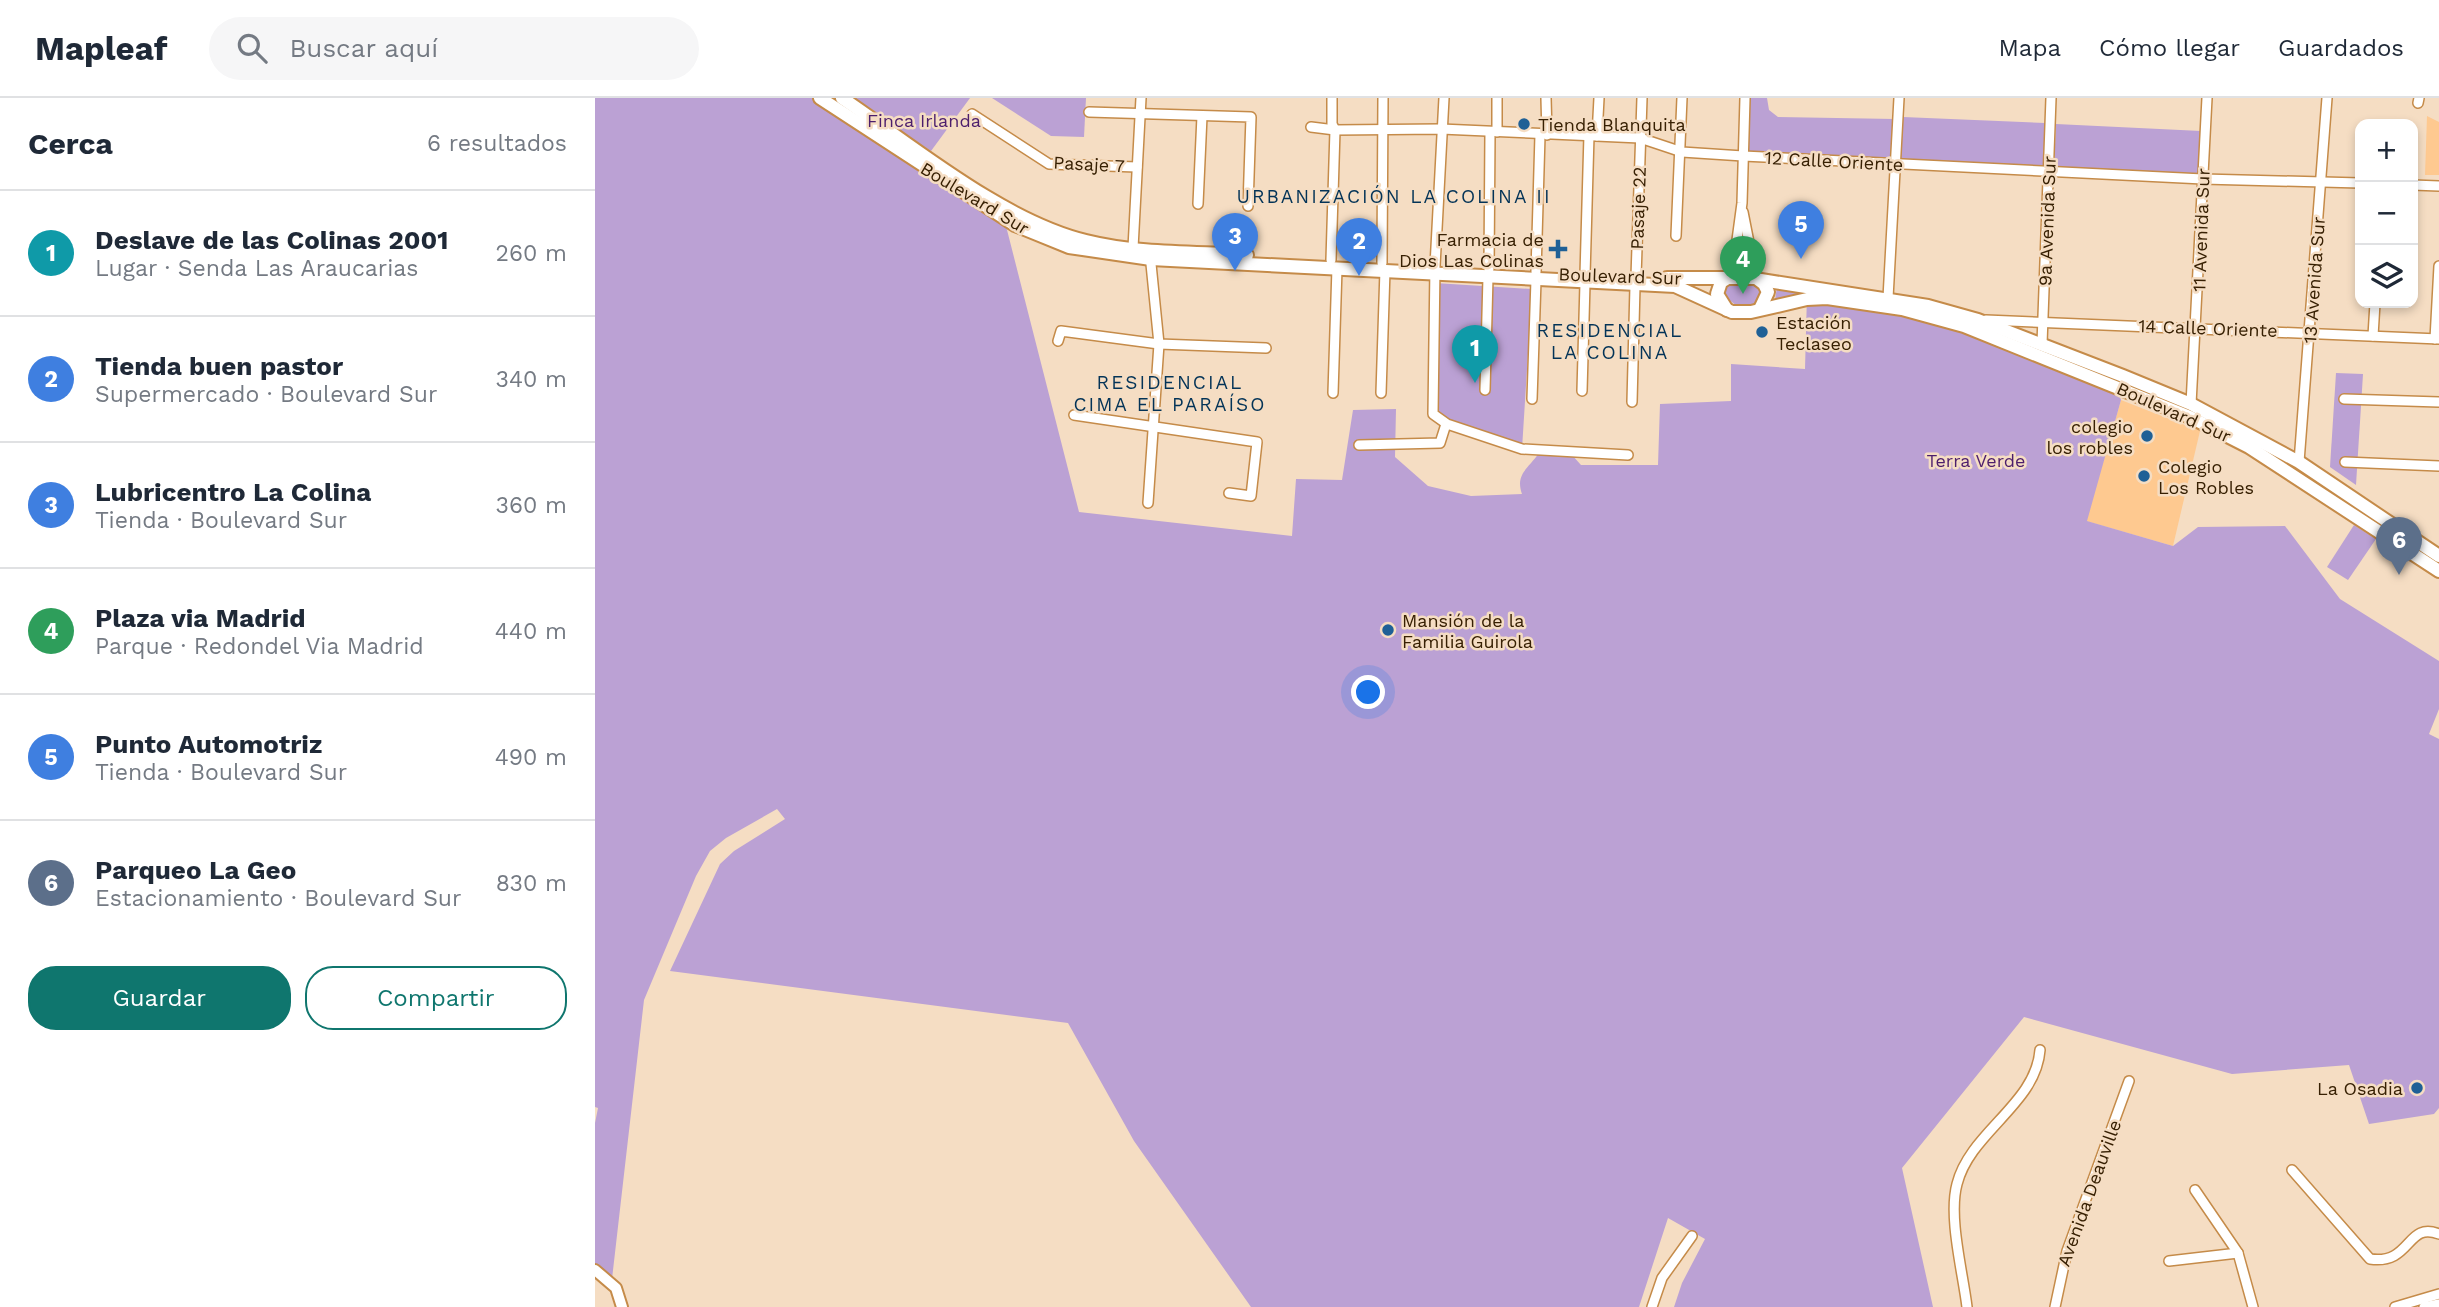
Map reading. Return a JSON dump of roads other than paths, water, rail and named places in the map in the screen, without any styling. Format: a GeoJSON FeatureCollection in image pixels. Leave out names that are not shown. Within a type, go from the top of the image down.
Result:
{"type":"FeatureCollection","features":[{"type":"Feature","properties":{"kind":"highway","name":"Boulevard Sur"},"geometry":{"type":"LineString","coordinates":[[820,98],[1015,225],[1069,247],[1585,279],[1636,281],[1729,278]]}},
{"type":"Feature","properties":{"kind":"highway","name":"Boulevard Sur"},"geometry":{"type":"LineString","coordinates":[[842,98],[1014,213],[1065,235],[1133,248],[1150,254]]}},
{"type":"Feature","properties":{"kind":"highway"},"geometry":{"type":"LineString","coordinates":[[1729,278],[1759,279],[1767,288],[1768,298],[1760,309],[1745,313],[1727,310],[1717,294],[1721,282],[1729,278]]}},
{"type":"Feature","properties":{"kind":"highway","name":"Boulevard Sur"},"geometry":{"type":"LineString","coordinates":[[1759,279],[1888,298],[1978,320],[2191,404],[2299,461],[2439,556]]}},
{"type":"Feature","properties":{"kind":"highway","name":"Boulevard Sur"},"geometry":{"type":"LineString","coordinates":[[1636,281],[1678,286],[1727,310]]}},
{"type":"Feature","properties":{"kind":"highway","name":"Boulevard Sur"},"geometry":{"type":"LineString","coordinates":[[1760,309],[1817,298],[1857,302],[1936,317],[2009,343],[2190,417],[2249,447],[2439,571]]}},
{"type":"Feature","properties":{"kind":"main road"},"geometry":{"type":"LineString","coordinates":[[595,1270],[612,1283],[622,1307]]}},
{"type":"Feature","properties":{"kind":"street"},"geometry":{"type":"LineString","coordinates":[[1133,248],[1141,98]]}},
{"type":"Feature","properties":{"kind":"street"},"geometry":{"type":"LineString","coordinates":[[1332,98],[1332,125],[1335,130],[1333,393]]}},
{"type":"Feature","properties":{"kind":"street"},"geometry":{"type":"LineString","coordinates":[[1381,393],[1383,98]]}},
{"type":"Feature","properties":{"kind":"street"},"geometry":{"type":"LineString","coordinates":[[1444,98],[1435,270],[1433,414],[1446,424],[1528,450],[1627,456]]}},
{"type":"Feature","properties":{"kind":"street"},"geometry":{"type":"LineString","coordinates":[[1486,390],[1493,132],[1497,98]]}},
{"type":"Feature","properties":{"kind":"street"},"geometry":{"type":"LineString","coordinates":[[1532,399],[1546,98]]}},
{"type":"Feature","properties":{"kind":"street"},"geometry":{"type":"LineString","coordinates":[[1582,391],[1593,136],[1599,98]]}},
{"type":"Feature","properties":{"kind":"street"},"geometry":{"type":"LineString","coordinates":[[1640,138],[1642,98]]}},
{"type":"Feature","properties":{"kind":"street"},"geometry":{"type":"LineString","coordinates":[[1676,236],[1682,152],[1682,98]]}},
{"type":"Feature","properties":{"kind":"street"},"geometry":{"type":"LineString","coordinates":[[1729,278],[1742,203],[1745,98]]}},
{"type":"Feature","properties":{"kind":"street"},"geometry":{"type":"LineString","coordinates":[[1888,298],[1899,98]]}},
{"type":"Feature","properties":{"kind":"street","name":"9a Avenida Sur"},"geometry":{"type":"LineString","coordinates":[[2042,344],[2052,98]]}},
{"type":"Feature","properties":{"kind":"street","name":"11 Avenida Sur"},"geometry":{"type":"LineString","coordinates":[[2191,404],[2207,98]]}},
{"type":"Feature","properties":{"kind":"street","name":"13 Avenida Sur"},"geometry":{"type":"LineString","coordinates":[[2299,461],[2327,98]]}},
{"type":"Feature","properties":{"kind":"street"},"geometry":{"type":"LineString","coordinates":[[1089,112],[1252,118],[1248,206]]}},
{"type":"Feature","properties":{"kind":"street","name":"Pasaje 7"},"geometry":{"type":"LineString","coordinates":[[972,114],[1047,163],[1137,167]]}},
{"type":"Feature","properties":{"kind":"street"},"geometry":{"type":"LineString","coordinates":[[1198,204],[1202,116]]}},
{"type":"Feature","properties":{"kind":"street","name":"12 Calle Oriente"},"geometry":{"type":"LineString","coordinates":[[1311,127],[1335,130],[1441,130],[1640,138],[1682,152],[1744,156],[2203,179],[2355,183]]}},
{"type":"Feature","properties":{"kind":"street","name":"Pasaje 22"},"geometry":{"type":"LineString","coordinates":[[1632,402],[1640,138]]}},
{"type":"Feature","properties":{"kind":"street"},"geometry":{"type":"LineString","coordinates":[[2418,185],[2439,186]]}},
{"type":"Feature","properties":{"kind":"street"},"geometry":{"type":"LineString","coordinates":[[1742,203],[1749,252],[1759,279]]}},
{"type":"Feature","properties":{"kind":"street"},"geometry":{"type":"LineString","coordinates":[[1147,503],[1159,344],[1150,254]]}},
{"type":"Feature","properties":{"kind":"street"},"geometry":{"type":"LineString","coordinates":[[2437,339],[2439,266]]}},
{"type":"Feature","properties":{"kind":"street"},"geometry":{"type":"LineString","coordinates":[[2373,336],[2375,308]]}},
{"type":"Feature","properties":{"kind":"street","name":"14 Calle Oriente"},"geometry":{"type":"LineString","coordinates":[[1978,320],[2437,339]]}},
{"type":"Feature","properties":{"kind":"street"},"geometry":{"type":"LineString","coordinates":[[1058,341],[1061,331],[1159,344],[1266,348]]}},
{"type":"Feature","properties":{"kind":"street"},"geometry":{"type":"LineString","coordinates":[[2344,400],[2439,402]]}},
{"type":"Feature","properties":{"kind":"street"},"geometry":{"type":"LineString","coordinates":[[1074,415],[1257,442],[1251,496],[1229,493]]}},
{"type":"Feature","properties":{"kind":"street"},"geometry":{"type":"LineString","coordinates":[[1359,445],[1436,444],[1440,443],[1446,424]]}},
{"type":"Feature","properties":{"kind":"street"},"geometry":{"type":"LineString","coordinates":[[2345,462],[2439,466]]}},
{"type":"Feature","properties":{"kind":"street"},"geometry":{"type":"LineString","coordinates":[[1967,1307],[1954,1206],[1956,1186],[1963,1166],[1976,1147],[2032,1082],[2040,1050]]}},
{"type":"Feature","properties":{"kind":"street","name":"Avenida Deauville"},"geometry":{"type":"LineString","coordinates":[[2055,1307],[2067,1251],[2129,1081]]}},
{"type":"Feature","properties":{"kind":"street"},"geometry":{"type":"LineString","coordinates":[[2292,1170],[2370,1259],[2384,1261],[2397,1257],[2417,1233],[2429,1230],[2439,1234]]}},
{"type":"Feature","properties":{"kind":"street"},"geometry":{"type":"LineString","coordinates":[[2195,1190],[2238,1253],[2253,1307]]}},
{"type":"Feature","properties":{"kind":"street"},"geometry":{"type":"LineString","coordinates":[[1651,1307],[1662,1278],[1692,1236]]}},
{"type":"Feature","properties":{"kind":"street"},"geometry":{"type":"LineString","coordinates":[[2169,1261],[2238,1253]]}},
{"type":"Feature","properties":{"kind":"street"},"geometry":{"type":"LineString","coordinates":[[2395,1307],[2439,1294]]}},
{"type":"Feature","properties":{"kind":"street"},"geometry":{"type":"LineString","coordinates":[[2424,1307],[2439,1304]]}},
{"type":"Feature","properties":{"kind":"place","name":"Tienda Blanquita"},"geometry":{"type":"Point","coordinates":[1524,124]}},
{"type":"Feature","properties":{"kind":"place","name":"Farmacia de Dios Las Colinas"},"geometry":{"type":"Point","coordinates":[1558,249]}},
{"type":"Feature","properties":{"kind":"place","name":"Punto Automotriz"},"geometry":{"type":"Point","coordinates":[1801,259]}},
{"type":"Feature","properties":{"kind":"place","name":"Lubricentro La Colina"},"geometry":{"type":"Point","coordinates":[1235,271]}},
{"type":"Feature","properties":{"kind":"place","name":"Tienda buen pastor"},"geometry":{"type":"Point","coordinates":[1359,276]}},
{"type":"Feature","properties":{"kind":"place","name":"Plaza via Madrid"},"geometry":{"type":"Point","coordinates":[1743,294]}},
{"type":"Feature","properties":{"kind":"place","name":"Estación Teclaseo"},"geometry":{"type":"Point","coordinates":[1762,332]}},
{"type":"Feature","properties":{"kind":"place","name":"Deslave de las Colinas 2001"},"geometry":{"type":"Point","coordinates":[1475,383]}},
{"type":"Feature","properties":{"kind":"place","name":"colegio los robles"},"geometry":{"type":"Point","coordinates":[2147,436]}},
{"type":"Feature","properties":{"kind":"place","name":"Colegio Los Robles"},"geometry":{"type":"Point","coordinates":[2144,476]}},
{"type":"Feature","properties":{"kind":"place","name":"Parqueo La Geo"},"geometry":{"type":"Point","coordinates":[2399,575]}},
{"type":"Feature","properties":{"kind":"place","name":"Mansión de la Familia Guirola"},"geometry":{"type":"Point","coordinates":[1388,630]}},
{"type":"Feature","properties":{"kind":"place","name":"La Osadia"},"geometry":{"type":"Point","coordinates":[2417,1088]}},
{"type":"Feature","properties":{"kind":"district","name":"URBANIZACIÓN LA COLINA II"},"geometry":{"type":"Point","coordinates":[1394,196]}},
{"type":"Feature","properties":{"kind":"district","name":"RESIDENCIAL LA COLINA"},"geometry":{"type":"Point","coordinates":[1610,341]}},
{"type":"Feature","properties":{"kind":"district","name":"RESIDENCIAL CIMA EL PARAÍSO"},"geometry":{"type":"Point","coordinates":[1170,393]}},
{"type":"Feature","properties":{"kind":"park label","name":"Finca Irlanda"},"geometry":{"type":"Point","coordinates":[924,120]}},
{"type":"Feature","properties":{"kind":"park label","name":"Terra Verde"},"geometry":{"type":"Point","coordinates":[1976,460]}}]}
